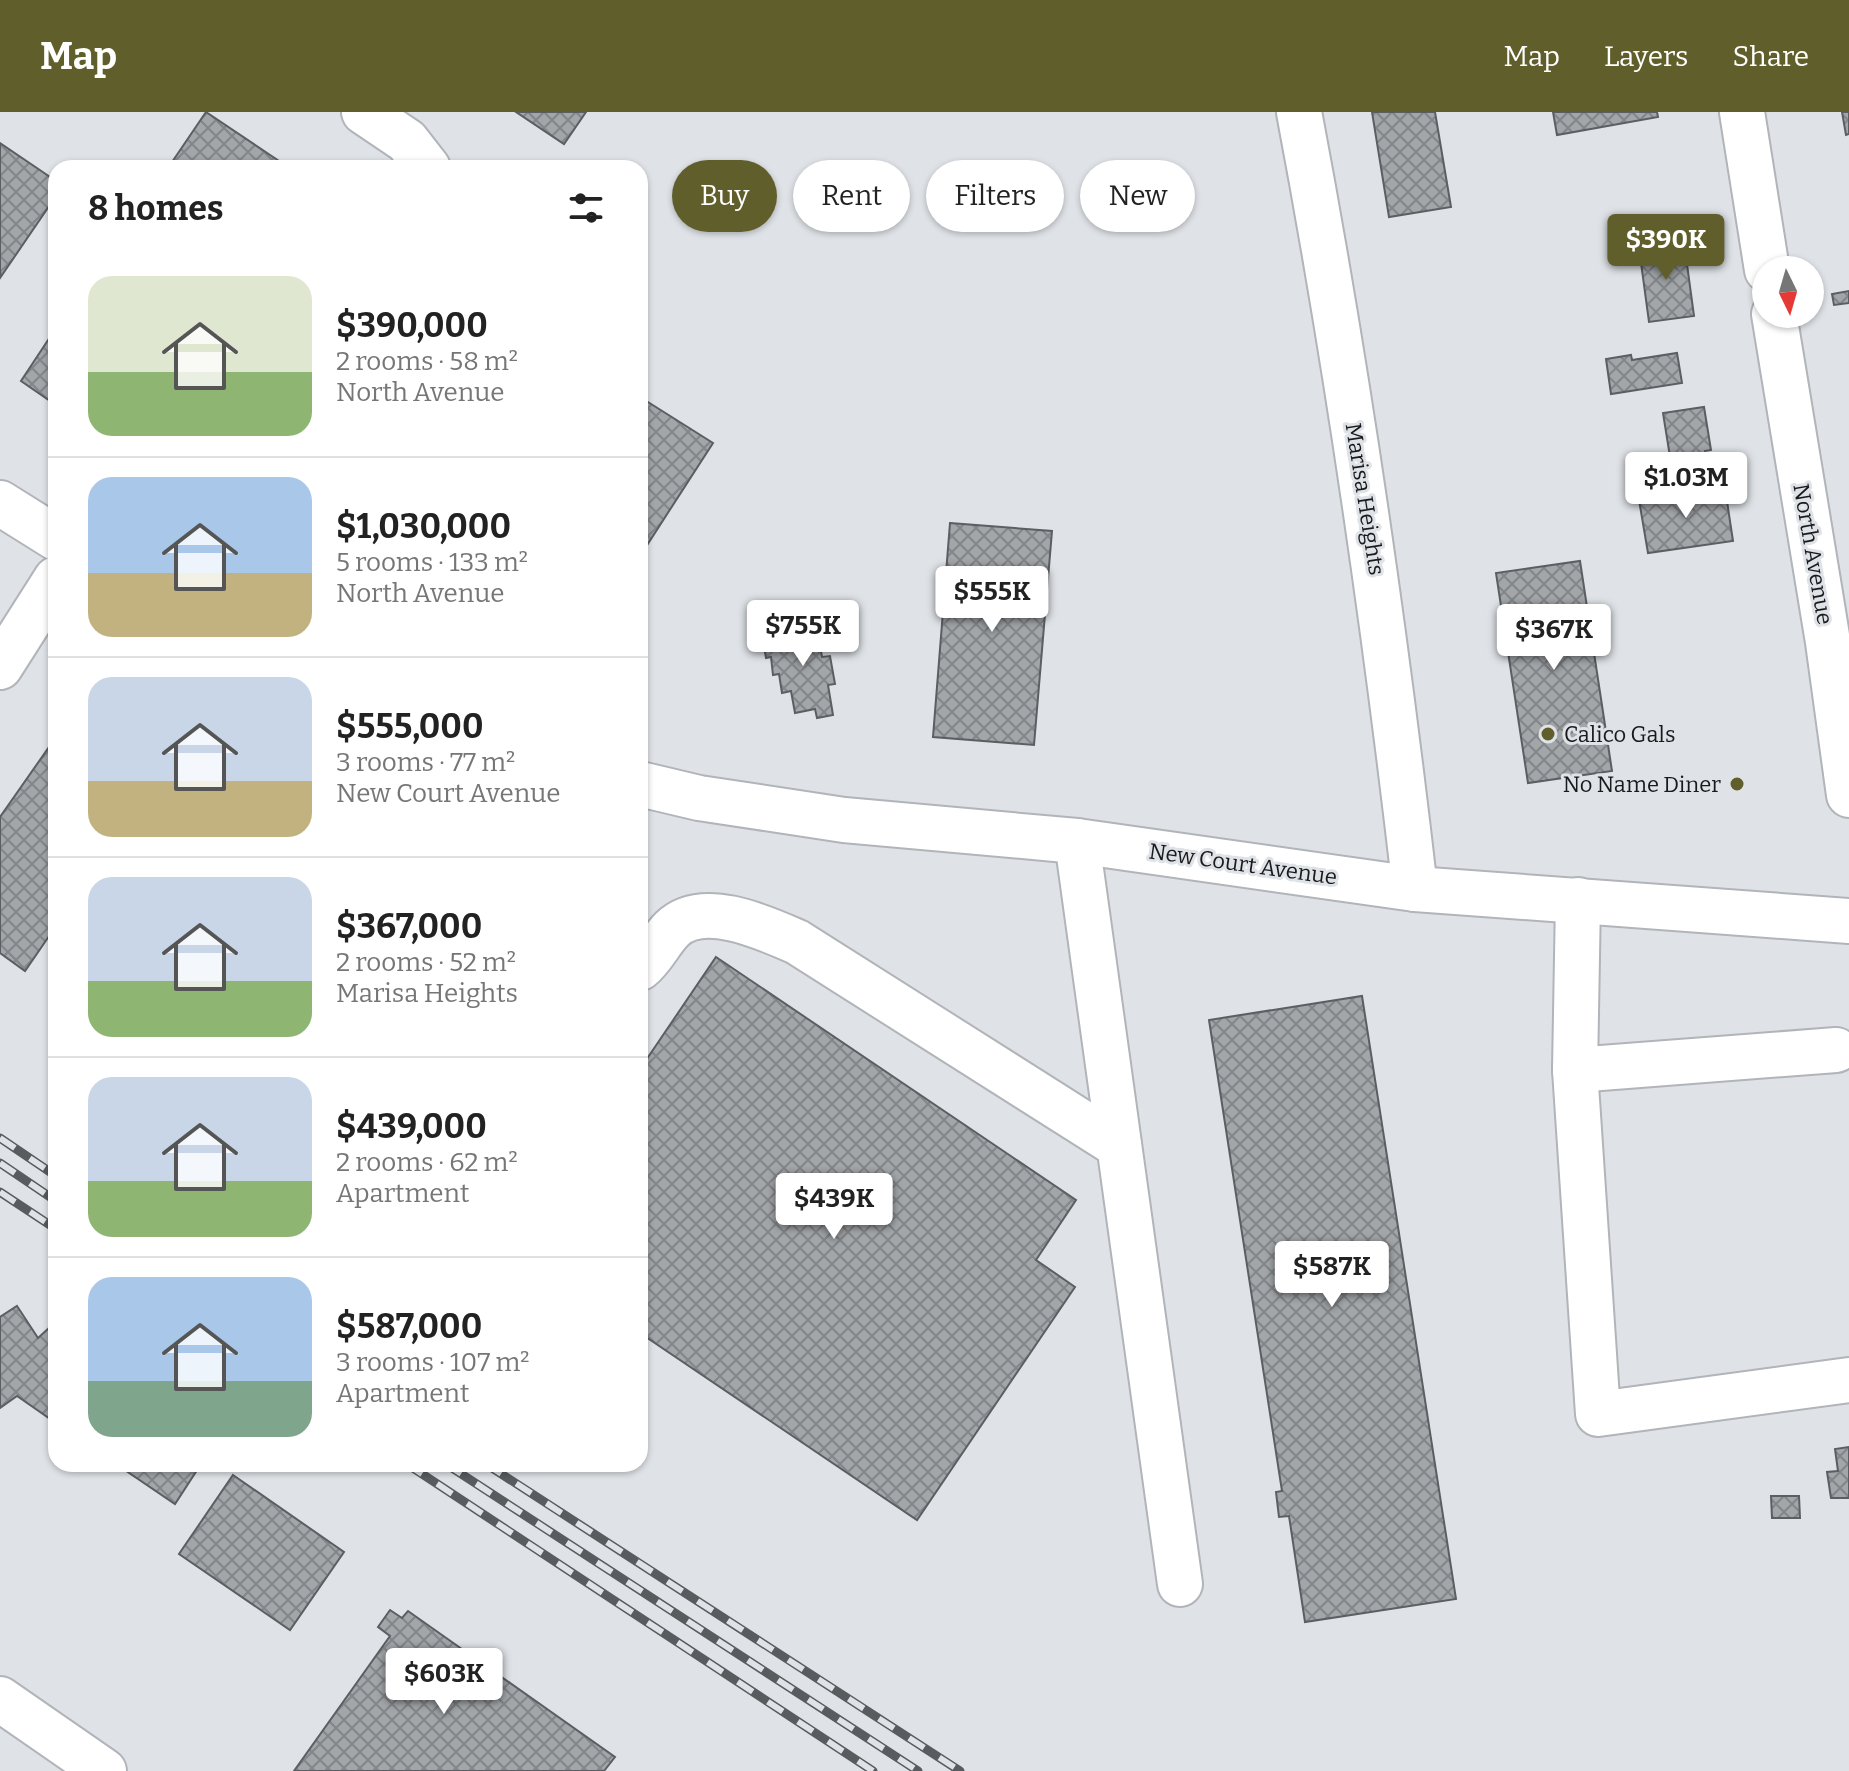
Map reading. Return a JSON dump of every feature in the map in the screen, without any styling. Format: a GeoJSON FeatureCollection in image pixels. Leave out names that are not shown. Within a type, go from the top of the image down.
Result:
{"type":"FeatureCollection","features":[{"type":"Feature","properties":{"kind":"street"},"geometry":{"type":"LineString","coordinates":[[364,112],[407,141],[422,160]]}},
{"type":"Feature","properties":{"kind":"street","name":"Marisa Heights"},"geometry":{"type":"LineString","coordinates":[[1299,112],[1326,252],[1383,612],[1415,889]]}},
{"type":"Feature","properties":{"kind":"street"},"geometry":{"type":"LineString","coordinates":[[1742,112],[1765,256]]}},
{"type":"Feature","properties":{"kind":"street","name":"North Avenue"},"geometry":{"type":"LineString","coordinates":[[1776,328],[1828,642],[1849,795]]}},
{"type":"Feature","properties":{"kind":"street"},"geometry":{"type":"LineString","coordinates":[[0,503],[48,533]]}},
{"type":"Feature","properties":{"kind":"street"},"geometry":{"type":"LineString","coordinates":[[0,667],[48,592]]}},
{"type":"Feature","properties":{"kind":"street","name":"New Court Avenue"},"geometry":{"type":"LineString","coordinates":[[648,786],[699,798],[844,820],[1077,841],[1415,889],[1849,921]]}},
{"type":"Feature","properties":{"kind":"street"},"geometry":{"type":"LineString","coordinates":[[1077,841],[1180,1584]]}},
{"type":"Feature","properties":{"kind":"street"},"geometry":{"type":"LineString","coordinates":[[1578,900],[1575,1070],[1598,1414],[1849,1380]]}},
{"type":"Feature","properties":{"kind":"street"},"geometry":{"type":"LineString","coordinates":[[648,958],[674,926],[709,915],[749,922],[797,942],[1119,1146]]}},
{"type":"Feature","properties":{"kind":"street"},"geometry":{"type":"LineString","coordinates":[[1575,1070],[1836,1050]]}},
{"type":"Feature","properties":{"kind":"street"},"geometry":{"type":"LineString","coordinates":[[0,1699],[104,1771]]}},
{"type":"Feature","properties":{"kind":"building"},"geometry":{"type":"Polygon","coordinates":[[[206,112],[278,160],[173,160],[206,112]]]}},
{"type":"Feature","properties":{"kind":"building"},"geometry":{"type":"Polygon","coordinates":[[[516,112],[586,112],[564,144],[516,112]]]}},
{"type":"Feature","properties":{"kind":"building"},"geometry":{"type":"Polygon","coordinates":[[[1372,112],[1435,112],[1451,207],[1389,217],[1372,112]]]}},
{"type":"Feature","properties":{"kind":"building"},"geometry":{"type":"Polygon","coordinates":[[[1553,112],[1657,112],[1658,117],[1557,135],[1553,112]]]}},
{"type":"Feature","properties":{"kind":"building"},"geometry":{"type":"Polygon","coordinates":[[[1842,112],[1849,112],[1849,134],[1846,135],[1842,112]]]}},
{"type":"Feature","properties":{"kind":"building"},"geometry":{"type":"Polygon","coordinates":[[[0,143],[48,176],[48,208],[0,278],[0,143]]]}},
{"type":"Feature","properties":{"kind":"building"},"geometry":{"type":"Polygon","coordinates":[[[1684,242],[1694,316],[1649,322],[1639,248],[1684,242]]]}},
{"type":"Feature","properties":{"kind":"building"},"geometry":{"type":"Polygon","coordinates":[[[1849,291],[1849,303],[1834,305],[1832,294],[1849,291]]]}},
{"type":"Feature","properties":{"kind":"building"},"geometry":{"type":"Polygon","coordinates":[[[48,340],[48,400],[21,381],[48,340]]]}},
{"type":"Feature","properties":{"kind":"building"},"geometry":{"type":"Polygon","coordinates":[[[1677,353],[1682,383],[1611,394],[1606,359],[1631,355],[1632,360],[1677,353]]]}},
{"type":"Feature","properties":{"kind":"building"},"geometry":{"type":"Polygon","coordinates":[[[648,402],[713,443],[648,544],[648,402]]]}},
{"type":"Feature","properties":{"kind":"building"},"geometry":{"type":"Polygon","coordinates":[[[1704,407],[1711,450],[1705,451],[1706,456],[1671,463],[1663,413],[1704,407]]]}},
{"type":"Feature","properties":{"kind":"building"},"geometry":{"type":"Polygon","coordinates":[[[1725,488],[1733,541],[1648,553],[1639,500],[1725,488]]]}},
{"type":"Feature","properties":{"kind":"building"},"geometry":{"type":"Polygon","coordinates":[[[950,523],[1052,531],[1034,745],[933,737],[950,523]]]}},
{"type":"Feature","properties":{"kind":"building"},"geometry":{"type":"Polygon","coordinates":[[[1580,561],[1612,771],[1528,783],[1496,573],[1580,561]]]}},
{"type":"Feature","properties":{"kind":"building"},"geometry":{"type":"Polygon","coordinates":[[[815,618],[822,657],[830,656],[835,684],[828,685],[833,715],[817,718],[815,709],[795,713],[791,691],[782,693],[779,674],[773,675],[771,657],[766,658],[764,646],[786,642],[783,623],[815,618]]]}},
{"type":"Feature","properties":{"kind":"building"},"geometry":{"type":"Polygon","coordinates":[[[48,748],[48,938],[25,971],[0,953],[0,817],[48,748]]]}},
{"type":"Feature","properties":{"kind":"building"},"geometry":{"type":"Polygon","coordinates":[[[716,957],[1076,1200],[1036,1260],[1075,1287],[917,1520],[648,1338],[648,1057],[716,957]]]}},
{"type":"Feature","properties":{"kind":"building"},"geometry":{"type":"Polygon","coordinates":[[[1362,996],[1456,1599],[1305,1622],[1289,1516],[1279,1517],[1276,1492],[1282,1491],[1209,1020],[1362,996]]]}},
{"type":"Feature","properties":{"kind":"building"},"geometry":{"type":"Polygon","coordinates":[[[17,1306],[38,1338],[48,1329],[48,1417],[17,1396],[0,1408],[0,1317],[17,1306]]]}},
{"type":"Feature","properties":{"kind":"building"},"geometry":{"type":"Polygon","coordinates":[[[1849,1447],[1849,1498],[1831,1498],[1827,1472],[1838,1471],[1835,1449],[1849,1447]]]}},
{"type":"Feature","properties":{"kind":"building"},"geometry":{"type":"Polygon","coordinates":[[[128,1472],[196,1472],[175,1504],[128,1472]]]}},
{"type":"Feature","properties":{"kind":"building"},"geometry":{"type":"Polygon","coordinates":[[[233,1475],[344,1552],[290,1630],[179,1554],[233,1475]]]}},
{"type":"Feature","properties":{"kind":"building"},"geometry":{"type":"Polygon","coordinates":[[[1771,1496],[1799,1496],[1800,1518],[1772,1518],[1771,1496]]]}},
{"type":"Feature","properties":{"kind":"building"},"geometry":{"type":"Polygon","coordinates":[[[390,1610],[402,1618],[408,1611],[615,1757],[604,1771],[294,1771],[390,1636],[378,1627],[390,1610]]]}},
{"type":"Feature","properties":{"kind":"railway"},"geometry":{"type":"LineString","coordinates":[[0,1138],[48,1171]]}},
{"type":"Feature","properties":{"kind":"railway"},"geometry":{"type":"LineString","coordinates":[[0,1163],[48,1196]]}},
{"type":"Feature","properties":{"kind":"railway"},"geometry":{"type":"LineString","coordinates":[[0,1192],[48,1224]]}},
{"type":"Feature","properties":{"kind":"railway"},"geometry":{"type":"LineString","coordinates":[[419,1472],[873,1771]]}},
{"type":"Feature","properties":{"kind":"railway"},"geometry":{"type":"LineString","coordinates":[[458,1472],[918,1771]]}},
{"type":"Feature","properties":{"kind":"railway"},"geometry":{"type":"LineString","coordinates":[[498,1472],[960,1771]]}},
{"type":"Feature","properties":{"kind":"place","name":"Calico Gals"},"geometry":{"type":"Point","coordinates":[1548,734]}},
{"type":"Feature","properties":{"kind":"place","name":"No Name Diner"},"geometry":{"type":"Point","coordinates":[1737,784]}}]}
